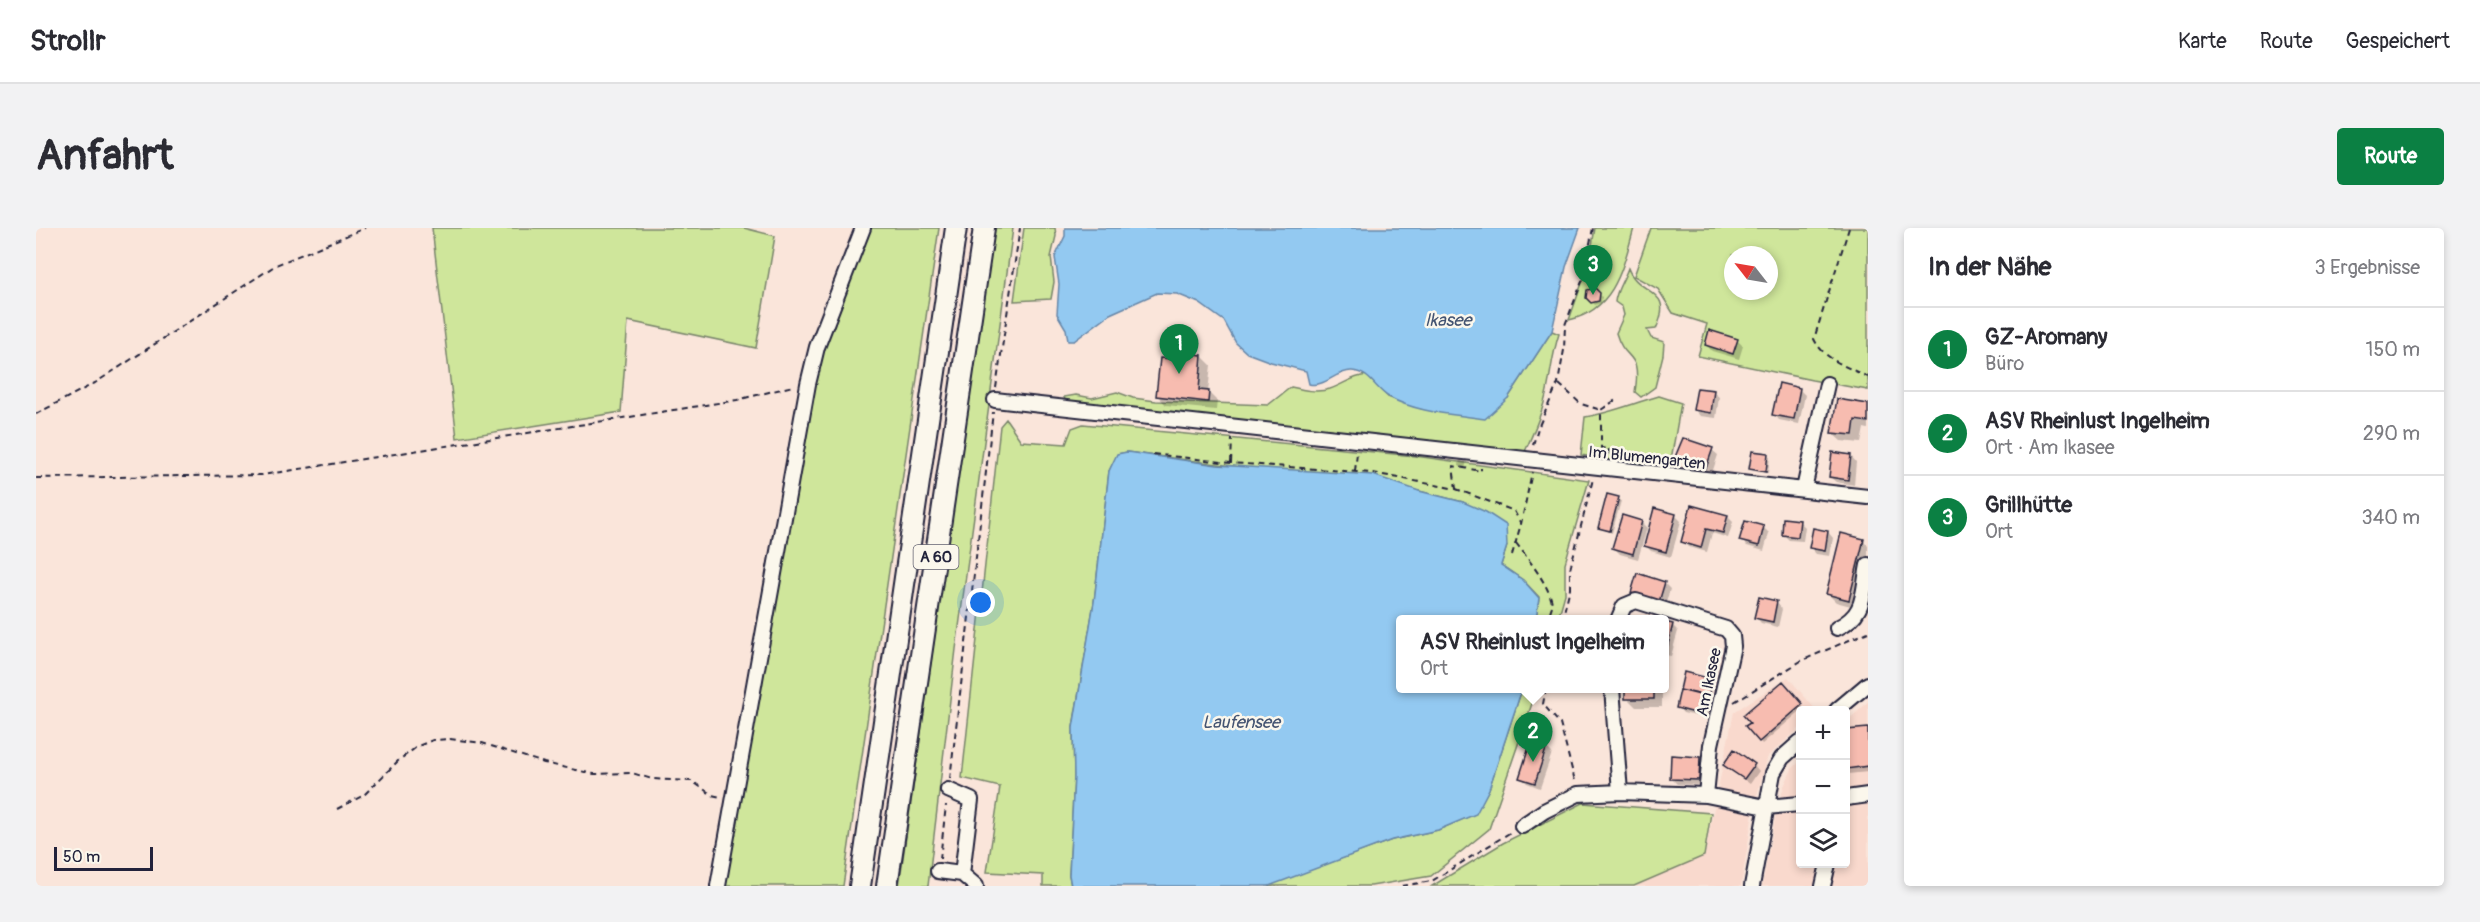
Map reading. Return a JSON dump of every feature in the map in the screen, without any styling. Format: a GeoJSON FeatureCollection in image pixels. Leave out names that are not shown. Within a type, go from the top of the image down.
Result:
{"type":"FeatureCollection","features":[{"type":"Feature","properties":{"kind":"highway","name":"A 60"},"geometry":{"type":"LineString","coordinates":[[860,886],[956,228]]}},
{"type":"Feature","properties":{"kind":"highway","name":"A 60"},"geometry":{"type":"LineString","coordinates":[[887,886],[984,228]]}},
{"type":"Feature","properties":{"kind":"street"},"geometry":{"type":"LineString","coordinates":[[718,886],[736,797],[808,384],[817,347],[863,228]]}},
{"type":"Feature","properties":{"kind":"street"},"geometry":{"type":"LineString","coordinates":[[1804,489],[1827,384]]}},
{"type":"Feature","properties":{"kind":"street","name":"Im Blumengarten"},"geometry":{"type":"LineString","coordinates":[[995,400],[1868,497]]}},
{"type":"Feature","properties":{"kind":"street"},"geometry":{"type":"LineString","coordinates":[[1837,628],[1851,621],[1858,613],[1868,565]]}},
{"type":"Feature","properties":{"kind":"street","name":"Am Ikasee"},"geometry":{"type":"LineString","coordinates":[[1620,615],[1624,606],[1636,601],[1730,632],[1733,646],[1711,745],[1706,795]]}},
{"type":"Feature","properties":{"kind":"street"},"geometry":{"type":"LineString","coordinates":[[1843,706],[1868,684]]}},
{"type":"Feature","properties":{"kind":"street"},"geometry":{"type":"LineString","coordinates":[[1612,693],[1620,792]]}},
{"type":"Feature","properties":{"kind":"street"},"geometry":{"type":"LineString","coordinates":[[1752,886],[1776,766],[1796,746]]}},
{"type":"Feature","properties":{"kind":"street"},"geometry":{"type":"LineString","coordinates":[[948,790],[971,800],[962,874]]}},
{"type":"Feature","properties":{"kind":"street"},"geometry":{"type":"LineString","coordinates":[[1522,826],[1544,811],[1578,794],[1620,792],[1706,795],[1766,807],[1796,804]]}},
{"type":"Feature","properties":{"kind":"street"},"geometry":{"type":"LineString","coordinates":[[1850,797],[1868,795]]}},
{"type":"Feature","properties":{"kind":"street"},"geometry":{"type":"LineString","coordinates":[[1823,886],[1827,868]]}},
{"type":"Feature","properties":{"kind":"street"},"geometry":{"type":"LineString","coordinates":[[938,871],[962,874],[975,886]]}},
{"type":"Feature","properties":{"kind":"path"},"geometry":{"type":"LineString","coordinates":[[36,414],[94,383],[276,266],[364,228]]}},
{"type":"Feature","properties":{"kind":"path"},"geometry":{"type":"LineString","coordinates":[[938,871],[995,400],[1020,228]]}},
{"type":"Feature","properties":{"kind":"path"},"geometry":{"type":"LineString","coordinates":[[1512,555],[1521,524],[1538,428],[1558,383],[1564,350],[1565,325],[1583,279],[1593,228]]}},
{"type":"Feature","properties":{"kind":"path"},"geometry":{"type":"LineString","coordinates":[[1849,228],[1814,339],[1818,349],[1832,359],[1868,377]]}},
{"type":"Feature","properties":{"kind":"path"},"geometry":{"type":"LineString","coordinates":[[1558,383],[1581,404],[1601,410]]}},
{"type":"Feature","properties":{"kind":"path"},"geometry":{"type":"LineString","coordinates":[[36,478],[261,475],[725,402],[808,384]]}},
{"type":"Feature","properties":{"kind":"path"},"geometry":{"type":"LineString","coordinates":[[1601,410],[1617,399]]}},
{"type":"Feature","properties":{"kind":"path"},"geometry":{"type":"LineString","coordinates":[[1601,410],[1601,448],[1608,449]]}},
{"type":"Feature","properties":{"kind":"path"},"geometry":{"type":"LineString","coordinates":[[1231,463],[1232,440]]}},
{"type":"Feature","properties":{"kind":"path"},"geometry":{"type":"LineString","coordinates":[[1354,472],[1357,452]]}},
{"type":"Feature","properties":{"kind":"path"},"geometry":{"type":"LineString","coordinates":[[1154,454],[1231,463],[1373,473],[1456,489],[1514,511],[1521,524]]}},
{"type":"Feature","properties":{"kind":"path"},"geometry":{"type":"LineString","coordinates":[[1454,466],[1456,489]]}},
{"type":"Feature","properties":{"kind":"path"},"geometry":{"type":"LineString","coordinates":[[1563,615],[1570,588],[1569,569],[1595,468]]}},
{"type":"Feature","properties":{"kind":"path"},"geometry":{"type":"LineString","coordinates":[[1516,543],[1537,570],[1549,595],[1552,604],[1549,615]]}},
{"type":"Feature","properties":{"kind":"path"},"geometry":{"type":"LineString","coordinates":[[1719,712],[1801,661],[1868,632]]}},
{"type":"Feature","properties":{"kind":"path"},"geometry":{"type":"LineString","coordinates":[[1545,693],[1543,704],[1560,724],[1575,782]]}},
{"type":"Feature","properties":{"kind":"path"},"geometry":{"type":"LineString","coordinates":[[338,809],[364,795],[399,760],[418,746],[433,740],[450,739],[482,743],[544,763],[594,774],[632,773],[652,778],[692,781],[712,795],[736,797]]}},
{"type":"Feature","properties":{"kind":"path"},"geometry":{"type":"LineString","coordinates":[[1402,886],[1432,881],[1522,826]]}},
{"type":"Feature","properties":{"kind":"shaded area"},"geometry":{"type":"Polygon","coordinates":[[[1788,677],[1813,706],[1796,706],[1796,732],[1768,756],[1754,806],[1741,886],[1634,886],[1704,856],[1734,712],[1788,677]]]}},
{"type":"Feature","properties":{"kind":"shaded area"},"geometry":{"type":"Polygon","coordinates":[[[1868,702],[1868,886],[1762,886],[1775,818],[1784,786],[1796,765],[1796,868],[1850,868],[1850,718],[1868,702]]]}},
{"type":"Feature","properties":{"kind":"green space"},"geometry":{"type":"Polygon","coordinates":[[[432,228],[744,228],[775,236],[756,348],[628,321],[621,412],[457,438],[432,228]]]}},
{"type":"Feature","properties":{"kind":"green space"},"geometry":{"type":"Polygon","coordinates":[[[863,228],[939,228],[843,886],[718,886],[808,384],[863,228]]]}},
{"type":"Feature","properties":{"kind":"green space"},"geometry":{"type":"Polygon","coordinates":[[[993,228],[1013,228],[956,649],[928,886],[899,886],[993,228]]]}},
{"type":"Feature","properties":{"kind":"green space"},"geometry":{"type":"Polygon","coordinates":[[[1024,228],[1055,228],[1056,236],[1051,257],[1054,282],[1051,299],[1014,301],[1024,228]]]}},
{"type":"Feature","properties":{"kind":"green space"},"geometry":{"type":"Polygon","coordinates":[[[1595,228],[1634,228],[1621,272],[1607,297],[1585,315],[1569,320],[1589,263],[1595,228]]]}},
{"type":"Feature","properties":{"kind":"green space"},"geometry":{"type":"Polygon","coordinates":[[[1651,228],[1868,228],[1868,390],[1698,356],[1707,324],[1673,313],[1658,289],[1634,276],[1651,228]]]}},
{"type":"Feature","properties":{"kind":"green space"},"geometry":{"type":"Polygon","coordinates":[[[1628,268],[1639,283],[1659,299],[1661,306],[1661,315],[1656,329],[1647,330],[1651,338],[1664,342],[1663,355],[1655,387],[1641,397],[1635,392],[1637,378],[1634,363],[1616,333],[1624,315],[1622,307],[1615,302],[1618,289],[1628,268]]]}},
{"type":"Feature","properties":{"kind":"green space"},"geometry":{"type":"Polygon","coordinates":[[[1552,331],[1559,334],[1547,391],[1538,421],[1523,456],[1067,406],[1064,397],[1076,395],[1092,398],[1117,392],[1133,398],[1156,401],[1268,405],[1291,387],[1320,391],[1367,375],[1388,397],[1422,409],[1508,398],[1552,331]]]}},
{"type":"Feature","properties":{"kind":"green space"},"geometry":{"type":"Polygon","coordinates":[[[1659,396],[1681,403],[1669,471],[1581,455],[1585,417],[1659,396]]]}},
{"type":"Feature","properties":{"kind":"green space"},"geometry":{"type":"Polygon","coordinates":[[[1006,419],[1021,441],[1066,444],[1072,428],[1083,424],[1415,456],[1589,480],[1565,563],[1565,594],[1559,615],[1537,615],[1539,597],[1523,580],[1501,565],[1507,546],[1463,502],[1419,491],[1127,452],[1118,454],[1109,471],[1094,602],[1073,727],[1074,776],[1069,875],[1071,886],[1043,886],[1043,875],[987,872],[1000,787],[962,778],[1000,426],[1006,419]]]}},
{"type":"Feature","properties":{"kind":"green space"},"geometry":{"type":"Polygon","coordinates":[[[1521,693],[1536,693],[1489,829],[1431,876],[1371,886],[1266,886],[1392,840],[1438,830],[1475,814],[1489,789],[1521,693]]]}},
{"type":"Feature","properties":{"kind":"green space"},"geometry":{"type":"Polygon","coordinates":[[[1583,803],[1711,813],[1704,856],[1634,886],[1432,886],[1503,843],[1583,803]]]}},
{"type":"Feature","properties":{"kind":"water","name":"Ikasee"},"geometry":{"type":"Polygon","coordinates":[[[1065,228],[1580,228],[1566,267],[1552,331],[1508,398],[1485,419],[1436,412],[1400,402],[1384,394],[1364,374],[1358,372],[1346,371],[1320,384],[1309,384],[1306,371],[1247,353],[1236,343],[1224,321],[1199,303],[1177,294],[1157,293],[1110,314],[1074,341],[1068,341],[1066,329],[1057,314],[1059,284],[1055,257],[1065,236],[1065,228]]]}},
{"type":"Feature","properties":{"kind":"water","name":"Laufensee"},"geometry":{"type":"Polygon","coordinates":[[[1127,452],[1217,465],[1373,475],[1419,491],[1463,502],[1486,512],[1506,525],[1507,546],[1501,565],[1523,580],[1539,598],[1537,615],[1396,615],[1396,693],[1521,693],[1489,789],[1476,814],[1438,830],[1392,840],[1269,886],[1071,886],[1069,875],[1074,776],[1073,728],[1094,602],[1109,471],[1117,454],[1127,452]]]}},
{"type":"Feature","properties":{"kind":"building"},"geometry":{"type":"Polygon","coordinates":[[[1595,288],[1600,293],[1599,301],[1591,303],[1586,298],[1587,290],[1595,288]]]}},
{"type":"Feature","properties":{"kind":"building"},"geometry":{"type":"Polygon","coordinates":[[[1709,330],[1738,339],[1733,354],[1705,345],[1709,330]]]}},
{"type":"Feature","properties":{"kind":"building"},"geometry":{"type":"Polygon","coordinates":[[[1174,347],[1186,348],[1186,353],[1202,355],[1199,390],[1209,391],[1208,402],[1156,396],[1160,358],[1173,359],[1174,347]]]}},
{"type":"Feature","properties":{"kind":"building"},"geometry":{"type":"Polygon","coordinates":[[[1779,383],[1800,388],[1794,419],[1772,415],[1779,383]]]}},
{"type":"Feature","properties":{"kind":"building"},"geometry":{"type":"Polygon","coordinates":[[[1697,388],[1714,390],[1711,413],[1693,410],[1697,388]]]}},
{"type":"Feature","properties":{"kind":"building"},"geometry":{"type":"Polygon","coordinates":[[[1837,399],[1868,404],[1868,422],[1855,420],[1853,435],[1831,433],[1837,399]]]}},
{"type":"Feature","properties":{"kind":"building"},"geometry":{"type":"Polygon","coordinates":[[[1683,438],[1713,448],[1706,468],[1675,457],[1683,438]]]}},
{"type":"Feature","properties":{"kind":"building"},"geometry":{"type":"Polygon","coordinates":[[[1752,451],[1768,453],[1766,472],[1749,469],[1752,451]]]}},
{"type":"Feature","properties":{"kind":"building"},"geometry":{"type":"Polygon","coordinates":[[[1832,452],[1851,455],[1848,480],[1829,477],[1832,452]]]}},
{"type":"Feature","properties":{"kind":"building"},"geometry":{"type":"Polygon","coordinates":[[[1607,494],[1619,497],[1610,531],[1598,528],[1607,494]]]}},
{"type":"Feature","properties":{"kind":"building"},"geometry":{"type":"Polygon","coordinates":[[[1691,505],[1728,515],[1723,533],[1706,529],[1701,548],[1681,542],[1691,505]]]}},
{"type":"Feature","properties":{"kind":"building"},"geometry":{"type":"Polygon","coordinates":[[[1654,508],[1676,514],[1666,552],[1644,546],[1654,508]]]}},
{"type":"Feature","properties":{"kind":"building"},"geometry":{"type":"Polygon","coordinates":[[[1622,515],[1642,521],[1633,554],[1612,548],[1622,515]]]}},
{"type":"Feature","properties":{"kind":"building"},"geometry":{"type":"Polygon","coordinates":[[[1783,518],[1800,520],[1798,537],[1782,535],[1783,518]]]}},
{"type":"Feature","properties":{"kind":"building"},"geometry":{"type":"Polygon","coordinates":[[[1745,521],[1764,526],[1759,546],[1739,541],[1745,521]]]}},
{"type":"Feature","properties":{"kind":"building"},"geometry":{"type":"Polygon","coordinates":[[[1813,528],[1828,531],[1825,551],[1809,548],[1813,528]]]}},
{"type":"Feature","properties":{"kind":"building"},"geometry":{"type":"Polygon","coordinates":[[[1841,533],[1864,539],[1849,600],[1826,594],[1841,533]]]}},
{"type":"Feature","properties":{"kind":"building"},"geometry":{"type":"Polygon","coordinates":[[[1637,573],[1665,582],[1659,602],[1631,593],[1637,573]]]}},
{"type":"Feature","properties":{"kind":"building"},"geometry":{"type":"Polygon","coordinates":[[[1759,597],[1777,601],[1773,622],[1754,618],[1759,597]]]}},
{"type":"Feature","properties":{"kind":"building"},"geometry":{"type":"Polygon","coordinates":[[[1669,623],[1673,624],[1669,640],[1669,623]]]}},
{"type":"Feature","properties":{"kind":"building"},"geometry":{"type":"Polygon","coordinates":[[[1684,672],[1712,679],[1708,696],[1680,690],[1684,672]]]}},
{"type":"Feature","properties":{"kind":"building"},"geometry":{"type":"Polygon","coordinates":[[[1783,681],[1803,704],[1796,706],[1796,710],[1759,742],[1745,726],[1750,723],[1743,715],[1783,681]]]}},
{"type":"Feature","properties":{"kind":"building"},"geometry":{"type":"Polygon","coordinates":[[[1680,690],[1708,697],[1703,715],[1676,708],[1680,690]]]}},
{"type":"Feature","properties":{"kind":"building"},"geometry":{"type":"Polygon","coordinates":[[[1625,693],[1654,693],[1654,699],[1625,699],[1625,693]]]}},
{"type":"Feature","properties":{"kind":"building"},"geometry":{"type":"Polygon","coordinates":[[[1868,728],[1868,766],[1850,768],[1850,730],[1868,728]]]}},
{"type":"Feature","properties":{"kind":"building"},"geometry":{"type":"Polygon","coordinates":[[[1531,741],[1547,746],[1535,783],[1519,778],[1531,741]]]}},
{"type":"Feature","properties":{"kind":"building"},"geometry":{"type":"Polygon","coordinates":[[[1734,749],[1755,764],[1744,779],[1723,765],[1734,749]]]}},
{"type":"Feature","properties":{"kind":"building"},"geometry":{"type":"Polygon","coordinates":[[[1671,755],[1700,757],[1699,780],[1670,779],[1671,755]]]}},
{"type":"Feature","properties":{"kind":"place","name":"Grillhütte"},"geometry":{"type":"Point","coordinates":[1593,295]}},
{"type":"Feature","properties":{"kind":"place","name":"GZ-Aromany"},"geometry":{"type":"Point","coordinates":[1179,374]}},
{"type":"Feature","properties":{"kind":"place","name":"ASV Rheinlust Ingelheim"},"geometry":{"type":"Point","coordinates":[1533,762]}}]}
